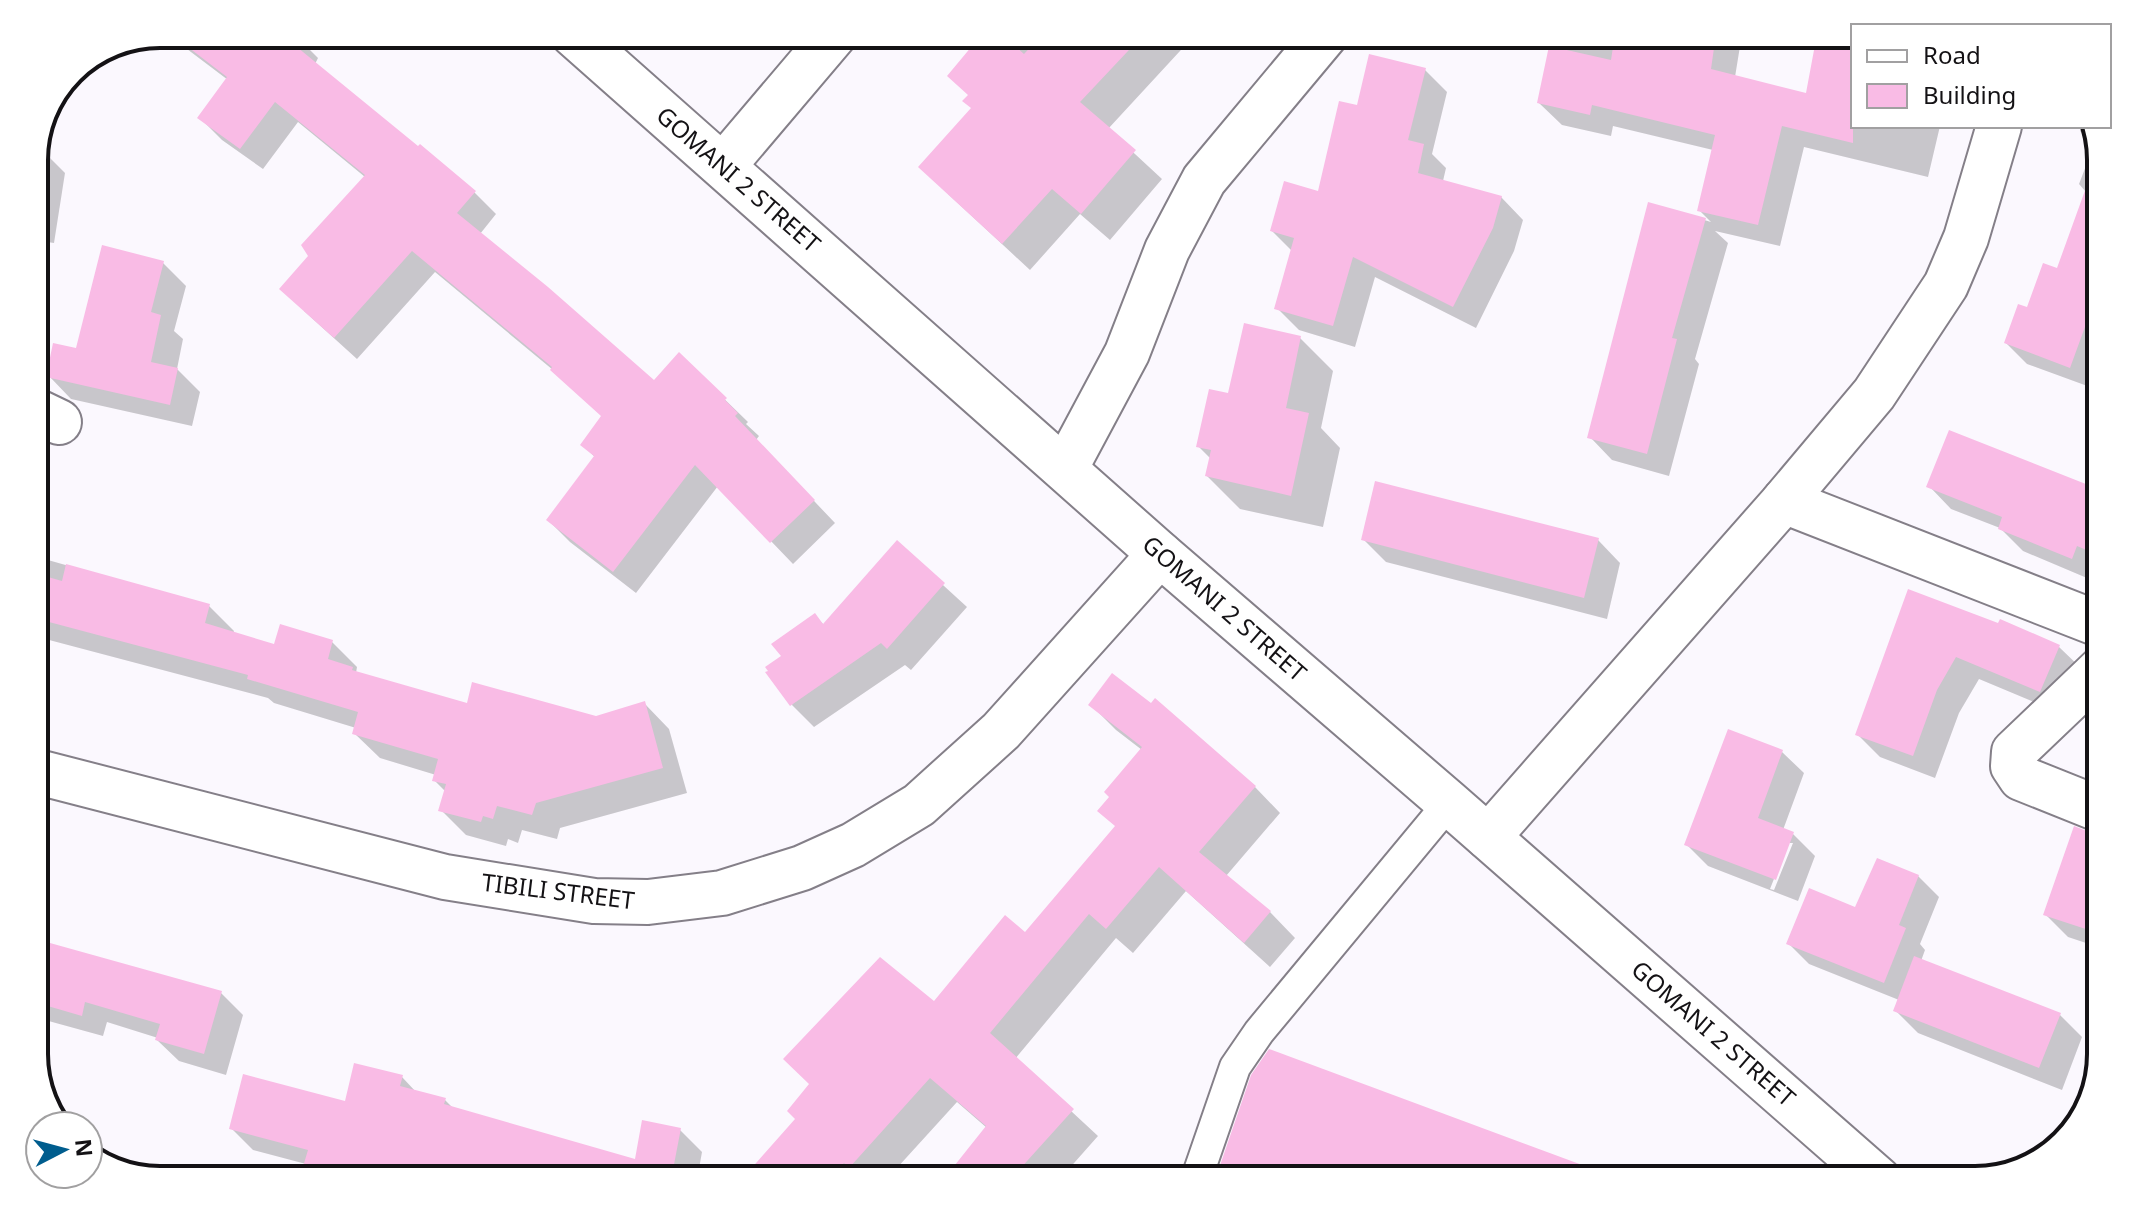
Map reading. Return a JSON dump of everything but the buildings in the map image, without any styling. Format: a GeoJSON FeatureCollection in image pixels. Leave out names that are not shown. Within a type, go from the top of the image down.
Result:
{"type":"FeatureCollection","features":[{"type":"Feature","properties":{"kind":"street","name":"GOMANI 2 STREET"},"geometry":{"type":"LineString","coordinates":[[589,48],[1160,554],[1863,1166]]}},
{"type":"Feature","properties":{"kind":"street"},"geometry":{"type":"LineString","coordinates":[[723,166],[823,48]]}},
{"type":"Feature","properties":{"kind":"street"},"geometry":{"type":"LineString","coordinates":[[1065,469],[1127,353],[1167,250],[1204,180],[1314,48]]}},
{"type":"Feature","properties":{"kind":"street"},"geometry":{"type":"LineString","coordinates":[[1488,837],[1784,501],[1874,394],[1946,285],[1966,238],[1998,128]]}},
{"type":"Feature","properties":{"kind":"street"},"geometry":{"type":"LineString","coordinates":[[1784,501],[2087,620]]}},
{"type":"Feature","properties":{"kind":"street","name":"TIBILI STREET"},"geometry":{"type":"LineString","coordinates":[[48,775],[445,877],[594,901],[648,902],[722,893],[802,868],[853,845],[919,805],[1001,731],[1160,554]]}},
{"type":"Feature","properties":{"kind":"street"},"geometry":{"type":"LineString","coordinates":[[2087,682],[2014,752],[2013,766],[2021,778],[2087,804]]}},
{"type":"Feature","properties":{"kind":"lane"},"geometry":{"type":"LineString","coordinates":[[1201,1166],[1235,1067],[1259,1032],[1449,803]]}}]}
